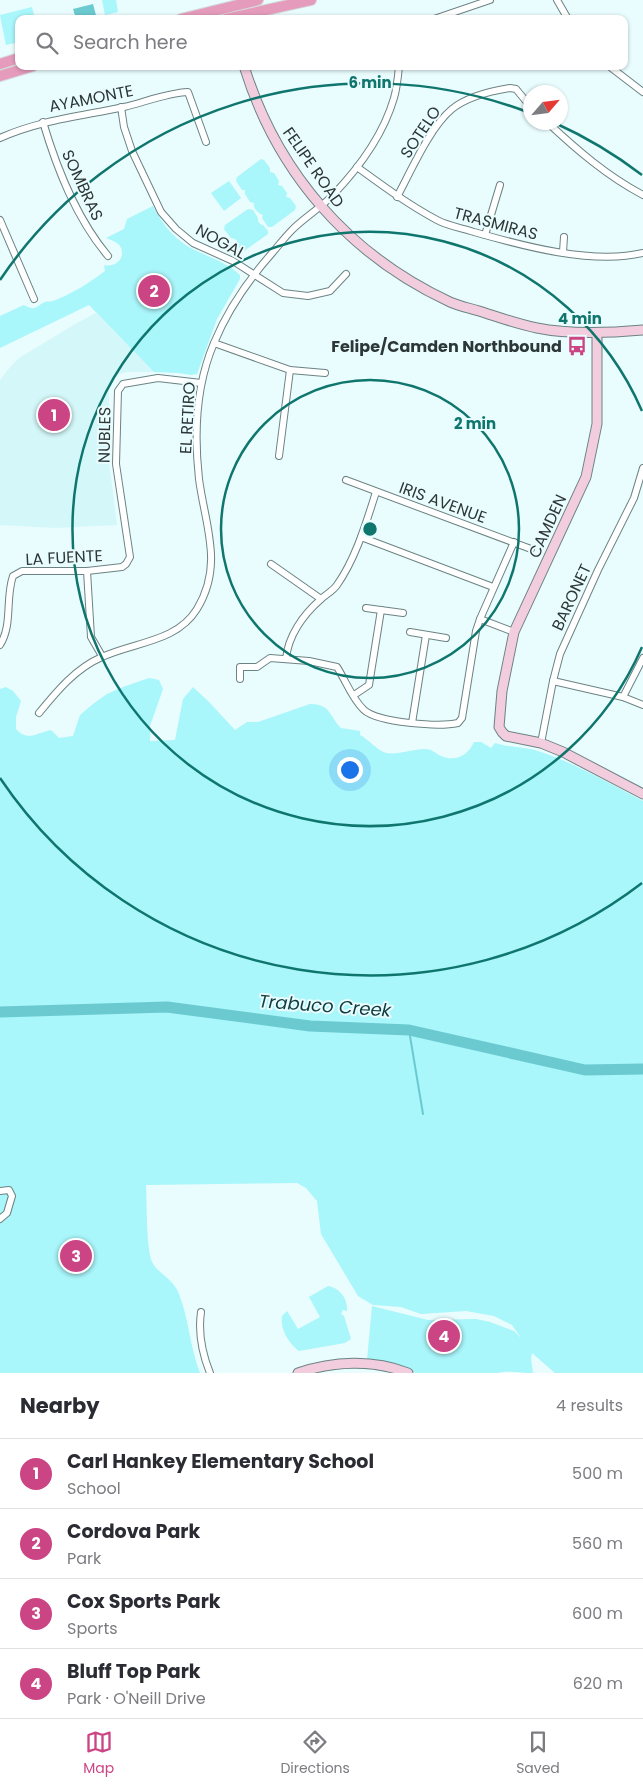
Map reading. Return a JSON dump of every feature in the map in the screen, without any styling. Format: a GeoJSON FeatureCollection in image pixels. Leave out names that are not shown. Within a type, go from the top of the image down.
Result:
{"type":"FeatureCollection","features":[{"type":"Feature","properties":{"kind":"main road"},"geometry":{"type":"LineString","coordinates":[[193,15],[230,3],[258,0]]}},
{"type":"Feature","properties":{"kind":"main road"},"geometry":{"type":"LineString","coordinates":[[244,15],[311,0]]}},
{"type":"Feature","properties":{"kind":"main road"},"geometry":{"type":"LineString","coordinates":[[0,64],[15,59]]}},
{"type":"Feature","properties":{"kind":"main road"},"geometry":{"type":"LineString","coordinates":[[0,76],[20,70]]}},
{"type":"Feature","properties":{"kind":"main road","name":"FELIPE ROAD"},"geometry":{"type":"LineString","coordinates":[[245,70],[260,110],[275,140],[289,164],[320,206],[370,254],[406,278],[451,302],[538,328],[597,334],[643,330]]}},
{"type":"Feature","properties":{"kind":"main road","name":"CAMDEN"},"geometry":{"type":"LineString","coordinates":[[541,743],[506,736],[502,732],[499,727],[502,691],[514,632],[586,478],[597,424],[597,334]]}},
{"type":"Feature","properties":{"kind":"main road"},"geometry":{"type":"LineString","coordinates":[[541,743],[564,752],[643,794]]}},
{"type":"Feature","properties":{"kind":"main road"},"geometry":{"type":"LineString","coordinates":[[298,1373],[325,1365],[348,1363],[372,1364],[408,1373]]}},
{"type":"Feature","properties":{"kind":"main road"},"geometry":{"type":"LineString","coordinates":[[319,1373],[354,1368],[379,1369],[392,1373]]}},
{"type":"Feature","properties":{"kind":"street"},"geometry":{"type":"LineString","coordinates":[[446,15],[490,0]]}},
{"type":"Feature","properties":{"kind":"street"},"geometry":{"type":"LineString","coordinates":[[557,0],[566,15]]}},
{"type":"Feature","properties":{"kind":"street","name":"EL RETIRO"},"geometry":{"type":"LineString","coordinates":[[38,713],[74,674],[102,656],[163,637],[184,624],[196,612],[210,581],[212,553],[199,480],[197,454],[201,383],[214,343],[230,311],[252,275],[290,231],[331,197],[357,168],[379,138],[395,97],[399,70]]}},
{"type":"Feature","properties":{"kind":"street"},"geometry":{"type":"LineString","coordinates":[[614,70],[643,92]]}},
{"type":"Feature","properties":{"kind":"street","name":"SOTELO"},"geometry":{"type":"LineString","coordinates":[[397,197],[438,126],[452,109],[468,100],[510,88],[516,89],[523,98]]}},
{"type":"Feature","properties":{"kind":"street","name":"AYAMONTE"},"geometry":{"type":"LineString","coordinates":[[0,138],[43,122],[188,92],[206,142]]}},
{"type":"Feature","properties":{"kind":"street","name":"NOGAL"},"geometry":{"type":"LineString","coordinates":[[122,107],[124,127],[132,151],[162,212],[176,229],[193,243],[233,261],[252,275],[283,293],[308,296],[330,291],[346,274]]}},
{"type":"Feature","properties":{"kind":"street","name":"SOMBRAS"},"geometry":{"type":"LineString","coordinates":[[43,122],[52,154],[67,188],[93,238],[108,256]]}},
{"type":"Feature","properties":{"kind":"street"},"geometry":{"type":"LineString","coordinates":[[556,130],[599,168],[643,194]]}},
{"type":"Feature","properties":{"kind":"street","name":"TRASMIRAS"},"geometry":{"type":"LineString","coordinates":[[357,168],[397,197],[439,222],[526,247],[570,254],[630,256],[643,253]]}},
{"type":"Feature","properties":{"kind":"street"},"geometry":{"type":"LineString","coordinates":[[486,235],[500,185]]}},
{"type":"Feature","properties":{"kind":"street"},"geometry":{"type":"LineString","coordinates":[[0,220],[34,299]]}},
{"type":"Feature","properties":{"kind":"street"},"geometry":{"type":"LineString","coordinates":[[563,252],[564,237]]}},
{"type":"Feature","properties":{"kind":"street"},"geometry":{"type":"LineString","coordinates":[[214,343],[290,370],[325,373]]}},
{"type":"Feature","properties":{"kind":"street"},"geometry":{"type":"LineString","coordinates":[[279,456],[290,370]]}},
{"type":"Feature","properties":{"kind":"street","name":"NUBLES"},"geometry":{"type":"LineString","coordinates":[[126,564],[130,557],[116,464],[118,391],[123,384],[150,379],[176,379],[201,383]]}},
{"type":"Feature","properties":{"kind":"street","name":"BARONET"},"geometry":{"type":"LineString","coordinates":[[541,743],[560,654],[590,587],[634,498],[643,468]]}},
{"type":"Feature","properties":{"kind":"street","name":"IRIS AVENUE"},"geometry":{"type":"LineString","coordinates":[[346,480],[531,549]]}},
{"type":"Feature","properties":{"kind":"street"},"geometry":{"type":"LineString","coordinates":[[286,659],[286,650],[294,632],[308,611],[336,586],[361,537],[376,492]]}},
{"type":"Feature","properties":{"kind":"street"},"geometry":{"type":"LineString","coordinates":[[361,537],[493,587]]}},
{"type":"Feature","properties":{"kind":"street"},"geometry":{"type":"LineString","coordinates":[[240,679],[241,666],[257,667],[270,658],[309,661],[337,667],[360,705],[367,712],[400,722],[456,724],[460,721],[480,618],[514,542]]}},
{"type":"Feature","properties":{"kind":"street","name":"LA FUENTE"},"geometry":{"type":"LineString","coordinates":[[0,645],[5,636],[9,615],[10,585],[13,576],[22,571],[87,571],[122,567],[126,564]]}},
{"type":"Feature","properties":{"kind":"street"},"geometry":{"type":"LineString","coordinates":[[271,564],[321,599]]}},
{"type":"Feature","properties":{"kind":"street"},"geometry":{"type":"LineString","coordinates":[[87,571],[91,637],[102,656]]}},
{"type":"Feature","properties":{"kind":"street"},"geometry":{"type":"LineString","coordinates":[[366,608],[403,613]]}},
{"type":"Feature","properties":{"kind":"street"},"geometry":{"type":"LineString","coordinates":[[354,695],[369,684],[381,610]]}},
{"type":"Feature","properties":{"kind":"street"},"geometry":{"type":"LineString","coordinates":[[480,618],[514,632]]}},
{"type":"Feature","properties":{"kind":"street"},"geometry":{"type":"LineString","coordinates":[[410,632],[446,638]]}},
{"type":"Feature","properties":{"kind":"street"},"geometry":{"type":"LineString","coordinates":[[412,723],[426,635]]}},
{"type":"Feature","properties":{"kind":"street"},"geometry":{"type":"LineString","coordinates":[[624,697],[643,658]]}},
{"type":"Feature","properties":{"kind":"street"},"geometry":{"type":"LineString","coordinates":[[553,681],[624,697],[643,705]]}},
{"type":"Feature","properties":{"kind":"street"},"geometry":{"type":"LineString","coordinates":[[0,1191],[9,1190],[12,1196],[7,1213],[0,1219]]}},
{"type":"Feature","properties":{"kind":"street"},"geometry":{"type":"LineString","coordinates":[[201,1312],[199,1332],[210,1373]]}},
{"type":"Feature","properties":{"kind":"shaded area"},"geometry":{"type":"Polygon","coordinates":[[[102,0],[116,0],[118,12],[105,15],[102,0]]]}},
{"type":"Feature","properties":{"kind":"shaded area"},"geometry":{"type":"Polygon","coordinates":[[[93,4],[96,15],[75,15],[73,9],[93,4]]]}},
{"type":"Feature","properties":{"kind":"shaded area"},"geometry":{"type":"Polygon","coordinates":[[[32,7],[34,15],[15,15],[15,43],[6,45],[0,15],[32,7]]]}},
{"type":"Feature","properties":{"kind":"shaded area"},"geometry":{"type":"Polygon","coordinates":[[[261,159],[270,168],[270,172],[274,173],[279,181],[278,185],[282,186],[287,193],[286,197],[290,198],[296,206],[295,210],[272,227],[268,227],[262,218],[263,215],[256,210],[254,203],[250,202],[245,194],[245,190],[242,190],[236,181],[237,177],[261,159]]]}},
{"type":"Feature","properties":{"kind":"shaded area"},"geometry":{"type":"Polygon","coordinates":[[[229,181],[241,198],[224,211],[211,193],[229,181]]]}},
{"type":"Feature","properties":{"kind":"shaded area"},"geometry":{"type":"Polygon","coordinates":[[[153,206],[166,227],[177,239],[191,248],[225,264],[240,275],[240,279],[217,319],[197,374],[154,372],[89,305],[0,348],[0,316],[24,305],[36,308],[45,302],[60,298],[93,280],[105,271],[104,265],[112,265],[121,258],[122,250],[120,246],[106,238],[124,229],[127,219],[153,206]]]}},
{"type":"Feature","properties":{"kind":"shaded area"},"geometry":{"type":"Polygon","coordinates":[[[248,209],[253,210],[260,224],[268,231],[268,234],[244,251],[241,251],[236,245],[237,241],[231,238],[224,229],[225,225],[248,209]]]}},
{"type":"Feature","properties":{"kind":"shaded area"},"geometry":{"type":"Polygon","coordinates":[[[96,313],[154,372],[127,372],[116,375],[109,383],[109,461],[117,525],[55,528],[0,525],[0,380],[19,358],[96,313]]]}},
{"type":"Feature","properties":{"kind":"shaded area"},"geometry":{"type":"Polygon","coordinates":[[[149,678],[159,680],[163,689],[150,726],[150,741],[175,740],[183,699],[193,687],[235,730],[247,722],[258,722],[310,704],[317,705],[326,708],[341,728],[360,731],[360,735],[386,753],[427,749],[445,757],[455,758],[468,751],[474,742],[481,742],[491,748],[495,743],[530,749],[567,762],[643,801],[643,1373],[555,1373],[532,1353],[533,1373],[416,1373],[405,1368],[367,1360],[372,1306],[428,1320],[476,1319],[490,1322],[514,1331],[521,1338],[512,1325],[494,1316],[466,1311],[421,1314],[401,1307],[373,1305],[358,1296],[321,1234],[317,1201],[306,1188],[297,1183],[146,1185],[148,1236],[152,1262],[173,1284],[179,1294],[200,1373],[0,1373],[0,689],[6,687],[13,691],[21,701],[16,717],[16,729],[20,733],[32,736],[51,730],[59,738],[73,736],[80,715],[107,694],[149,678]]]}},
{"type":"Feature","properties":{"kind":"shaded area"},"geometry":{"type":"Polygon","coordinates":[[[328,1286],[336,1289],[345,1298],[347,1311],[343,1310],[341,1314],[344,1316],[351,1339],[345,1343],[299,1351],[286,1336],[282,1326],[282,1316],[287,1311],[298,1329],[320,1317],[309,1297],[328,1286]]]}},
{"type":"Feature","properties":{"kind":"waterway","name":"Trabuco Creek"},"geometry":{"type":"LineString","coordinates":[[0,1012],[167,1007],[310,1026],[409,1030],[585,1070],[643,1069]]}},
{"type":"Feature","properties":{"kind":"waterway"},"geometry":{"type":"LineString","coordinates":[[409,1030],[423,1114]]}},
{"type":"Feature","properties":{"kind":"place","name":"Cordova Park"},"geometry":{"type":"Point","coordinates":[154,291]}},
{"type":"Feature","properties":{"kind":"place","name":"Felipe/Camden Northbound"},"geometry":{"type":"Point","coordinates":[577,346]}},
{"type":"Feature","properties":{"kind":"place","name":"Carl Hankey Elementary School"},"geometry":{"type":"Point","coordinates":[54,415]}},
{"type":"Feature","properties":{"kind":"place","name":"Cox Sports Park"},"geometry":{"type":"Point","coordinates":[76,1256]}},
{"type":"Feature","properties":{"kind":"place","name":"Bluff Top Park"},"geometry":{"type":"Point","coordinates":[444,1336]}}]}
